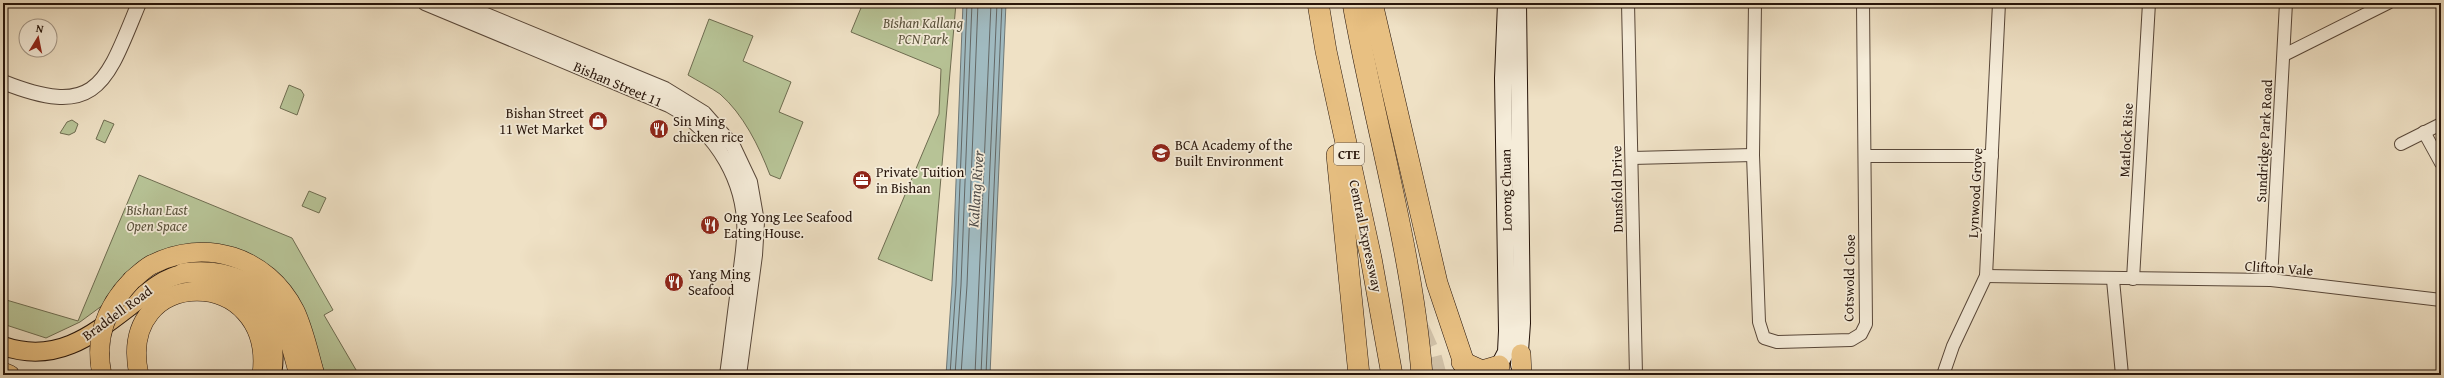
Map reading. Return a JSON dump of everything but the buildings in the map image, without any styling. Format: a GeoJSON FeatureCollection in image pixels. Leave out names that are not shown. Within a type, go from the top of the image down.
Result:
{"type":"FeatureCollection","features":[{"type":"Feature","properties":{"kind":"highway","name":"Central Expressway"},"geometry":{"type":"LineString","coordinates":[[1318,3],[1326,51],[1371,258],[1392,375]]}},
{"type":"Feature","properties":{"kind":"highway","name":"CTE"},"geometry":{"type":"LineString","coordinates":[[1353,3],[1363,59],[1396,206],[1418,329],[1422,375]]}},
{"type":"Feature","properties":{"kind":"highway"},"geometry":{"type":"LineString","coordinates":[[1372,3],[1437,283],[1465,368],[1482,371],[1496,370]]}},
{"type":"Feature","properties":{"kind":"highway"},"geometry":{"type":"LineString","coordinates":[[1326,51],[1359,375]]}},
{"type":"Feature","properties":{"kind":"highway"},"geometry":{"type":"LineString","coordinates":[[102,375],[100,346],[104,324],[110,307],[132,280],[150,266],[175,256],[204,251],[236,257],[258,268],[277,284],[295,311],[315,375]]}},
{"type":"Feature","properties":{"kind":"highway"},"geometry":{"type":"LineString","coordinates":[[183,273],[200,271],[217,272],[237,277],[264,295],[276,309],[283,323],[299,375]]}},
{"type":"Feature","properties":{"kind":"highway"},"geometry":{"type":"LineString","coordinates":[[139,375],[135,349],[137,336],[151,310],[171,296],[185,292],[203,291],[230,299],[251,319],[261,348],[262,375]]}},
{"type":"Feature","properties":{"kind":"highway"},"geometry":{"type":"LineString","coordinates":[[1521,354],[1522,375]]}},
{"type":"Feature","properties":{"kind":"highway"},"geometry":{"type":"LineString","coordinates":[[3,372],[10,375]]}},
{"type":"Feature","properties":{"kind":"main road","name":"Lorong Chuan"},"geometry":{"type":"LineString","coordinates":[[1496,370],[1506,352],[1507,324],[1503,78],[1506,3]]}},
{"type":"Feature","properties":{"kind":"main road","name":"Lorong Chuan"},"geometry":{"type":"LineString","coordinates":[[1517,375],[1521,354],[1518,3]]}},
{"type":"Feature","properties":{"kind":"main road","name":"Braddell Road"},"geometry":{"type":"LineString","coordinates":[[3,346],[29,351],[53,351],[70,346],[93,334],[157,284],[183,273]]}},
{"type":"Feature","properties":{"kind":"main road"},"geometry":{"type":"LineString","coordinates":[[183,273],[206,276],[230,285],[247,295],[256,305],[271,328],[273,340],[272,375]]}},
{"type":"Feature","properties":{"kind":"street"},"geometry":{"type":"LineString","coordinates":[[3,82],[46,97],[75,97],[89,91],[102,81],[114,62],[139,3]]}},
{"type":"Feature","properties":{"kind":"street","name":"Dunsfold Drive"},"geometry":{"type":"LineString","coordinates":[[1628,3],[1636,375]]}},
{"type":"Feature","properties":{"kind":"street","name":"Cotswold Close"},"geometry":{"type":"LineString","coordinates":[[1755,3],[1753,155],[1759,322],[1764,338],[1777,342],[1851,340],[1861,334],[1866,324],[1863,3]]}},
{"type":"Feature","properties":{"kind":"street","name":"Lynwood Grove"},"geometry":{"type":"LineString","coordinates":[[1942,375],[1953,346],[1986,276],[1999,3]]}},
{"type":"Feature","properties":{"kind":"street","name":"Matlock Rise"},"geometry":{"type":"LineString","coordinates":[[2133,279],[2149,3]]}},
{"type":"Feature","properties":{"kind":"street","name":"Sundridge Park Road"},"geometry":{"type":"LineString","coordinates":[[2271,280],[2286,3]]}},
{"type":"Feature","properties":{"kind":"street"},"geometry":{"type":"LineString","coordinates":[[2284,55],[2388,3]]}},
{"type":"Feature","properties":{"kind":"street","name":"Bishan Street 11"},"geometry":{"type":"LineString","coordinates":[[443,5],[669,105],[699,126],[723,156],[734,175],[741,198],[744,238],[727,375]]}},
{"type":"Feature","properties":{"kind":"street","name":"Bishan Street 11"},"geometry":{"type":"LineString","coordinates":[[443,5],[665,88],[704,113],[733,146],[750,182],[757,222],[755,255],[740,375]]}},
{"type":"Feature","properties":{"kind":"street"},"geometry":{"type":"LineString","coordinates":[[2401,144],[2441,124]]}},
{"type":"Feature","properties":{"kind":"street"},"geometry":{"type":"LineString","coordinates":[[2424,132],[2441,164]]}},
{"type":"Feature","properties":{"kind":"street"},"geometry":{"type":"LineString","coordinates":[[1632,158],[1753,155]]}},
{"type":"Feature","properties":{"kind":"street"},"geometry":{"type":"LineString","coordinates":[[1865,156],[1992,156]]}},
{"type":"Feature","properties":{"kind":"street","name":"Clifton Vale"},"geometry":{"type":"LineString","coordinates":[[1986,276],[2113,280],[2271,280],[2441,300]]}},
{"type":"Feature","properties":{"kind":"street"},"geometry":{"type":"LineString","coordinates":[[2113,280],[2122,375]]}},
{"type":"Feature","properties":{"kind":"green space","name":"Bishan Kallang PCN Park"},"geometry":{"type":"Polygon","coordinates":[[[863,3],[956,3],[932,281],[878,259],[939,114],[941,69],[851,32],[863,3]]]}},
{"type":"Feature","properties":{"kind":"green space"},"geometry":{"type":"Polygon","coordinates":[[[709,19],[753,36],[743,61],[791,82],[779,112],[803,122],[780,179],[770,175],[750,131],[736,111],[716,91],[688,75],[709,19]]]}},
{"type":"Feature","properties":{"kind":"green space"},"geometry":{"type":"Polygon","coordinates":[[[289,85],[301,90],[304,95],[297,115],[280,108],[289,85]]]}},
{"type":"Feature","properties":{"kind":"green space"},"geometry":{"type":"Polygon","coordinates":[[[72,120],[78,124],[75,132],[69,135],[60,133],[67,122],[72,120]]]}},
{"type":"Feature","properties":{"kind":"green space"},"geometry":{"type":"Polygon","coordinates":[[[104,120],[114,124],[105,143],[96,139],[104,120]]]}},
{"type":"Feature","properties":{"kind":"green space","name":"Bishan East Open Space"},"geometry":{"type":"Polygon","coordinates":[[[139,175],[292,238],[333,310],[324,315],[359,375],[325,375],[309,323],[201,244],[103,305],[80,322],[46,338],[3,324],[3,299],[78,321],[139,175]]]}},
{"type":"Feature","properties":{"kind":"green space"},"geometry":{"type":"Polygon","coordinates":[[[309,191],[326,198],[319,213],[302,206],[309,191]]]}},
{"type":"Feature","properties":{"kind":"water","name":"Kallang River"},"geometry":{"type":"Polygon","coordinates":[[[963,3],[1006,3],[990,375],[946,375],[952,285],[963,3]]]}},
{"type":"Feature","properties":{"kind":"tunnel"},"geometry":{"type":"LineString","coordinates":[[1419,329],[1431,356],[1436,375]]}},
{"type":"Feature","properties":{"kind":"place","name":"Bishan Street 11 Wet Market"},"geometry":{"type":"Point","coordinates":[598,121]}},
{"type":"Feature","properties":{"kind":"place","name":"Sin Ming chicken rice"},"geometry":{"type":"Point","coordinates":[659,129]}},
{"type":"Feature","properties":{"kind":"place","name":"BCA Academy of the Built Environment"},"geometry":{"type":"Point","coordinates":[1161,153]}},
{"type":"Feature","properties":{"kind":"place","name":"Private Tuition in Bishan"},"geometry":{"type":"Point","coordinates":[862,180]}},
{"type":"Feature","properties":{"kind":"place","name":"Ong Yong Lee Seafood Eating House."},"geometry":{"type":"Point","coordinates":[710,225]}},
{"type":"Feature","properties":{"kind":"place","name":"Yang Ming Seafood"},"geometry":{"type":"Point","coordinates":[674,282]}}]}
